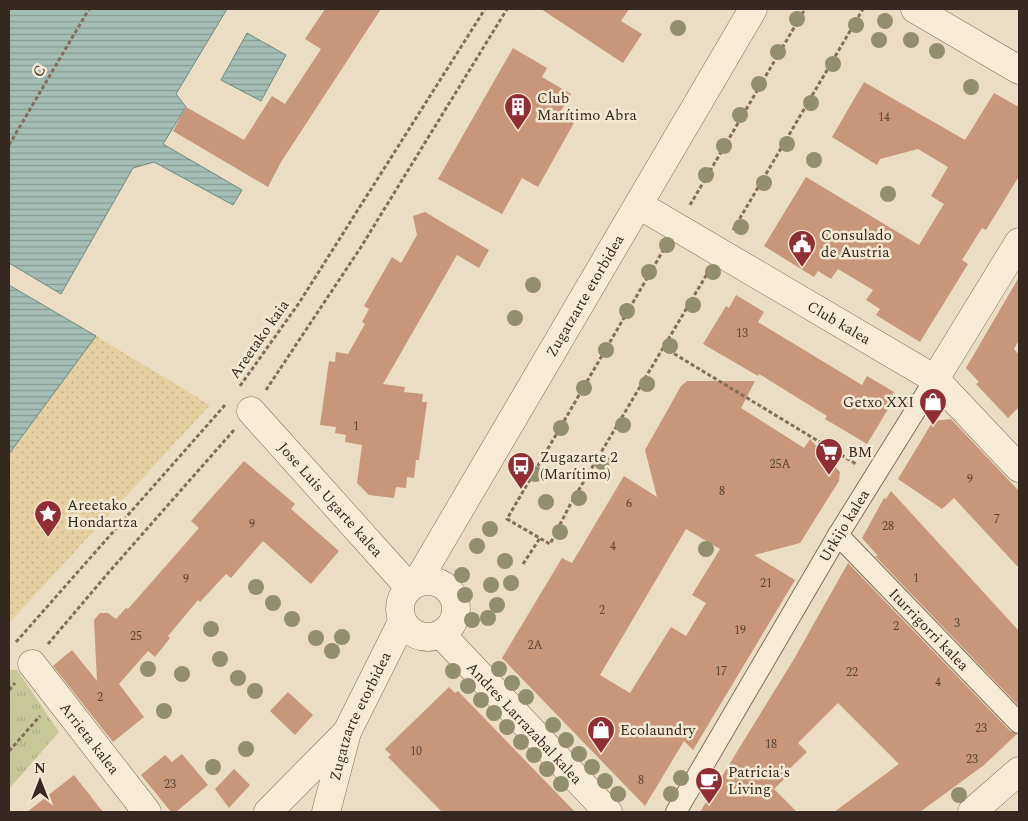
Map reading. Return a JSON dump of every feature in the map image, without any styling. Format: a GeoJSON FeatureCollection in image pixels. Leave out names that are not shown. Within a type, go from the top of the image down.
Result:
{"type":"FeatureCollection","features":[{"type":"Feature","properties":{"kind":"street","name":"Zugatzarte etorbidea"},"geometry":{"type":"LineString","coordinates":[[326,812],[347,732],[402,622],[400,603],[413,585],[639,205],[753,9]]}},
{"type":"Feature","properties":{"kind":"street"},"geometry":{"type":"LineString","coordinates":[[915,9],[1019,70]]}},
{"type":"Feature","properties":{"kind":"street","name":"Club kalea"},"geometry":{"type":"LineString","coordinates":[[639,205],[935,378],[1019,468]]}},
{"type":"Feature","properties":{"kind":"street","name":"Urkijo kalea"},"geometry":{"type":"LineString","coordinates":[[676,812],[838,536],[1019,242]]}},
{"type":"Feature","properties":{"kind":"street","name":"Jose Luis Ugarte kalea"},"geometry":{"type":"LineString","coordinates":[[238,402],[413,585]]}},
{"type":"Feature","properties":{"kind":"street","name":"Iturrigorri kalea"},"geometry":{"type":"LineString","coordinates":[[838,536],[1019,723]]}},
{"type":"Feature","properties":{"kind":"street"},"geometry":{"type":"LineString","coordinates":[[402,622],[415,635],[424,637],[440,634],[453,622],[456,606],[454,598],[444,585],[436,582],[413,585]]}},
{"type":"Feature","properties":{"kind":"street","name":"Andres Larrazabal kalea"},"geometry":{"type":"LineString","coordinates":[[440,634],[608,812]]}},
{"type":"Feature","properties":{"kind":"street","name":"Arrieta kalea"},"geometry":{"type":"LineString","coordinates":[[32,664],[147,812]]}},
{"type":"Feature","properties":{"kind":"street"},"geometry":{"type":"LineString","coordinates":[[268,812],[347,732]]}},
{"type":"Feature","properties":{"kind":"street"},"geometry":{"type":"LineString","coordinates":[[972,812],[1019,771]]}},
{"type":"Feature","properties":{"kind":"path","name":"C"},"geometry":{"type":"LineString","coordinates":[[9,145],[89,9]]}},
{"type":"Feature","properties":{"kind":"path","name":"Areetako kaia"},"geometry":{"type":"LineString","coordinates":[[13,645],[238,402],[298,303],[485,9]]}},
{"type":"Feature","properties":{"kind":"path"},"geometry":{"type":"LineString","coordinates":[[32,664],[109,572],[238,402],[361,246],[507,9]]}},
{"type":"Feature","properties":{"kind":"path"},"geometry":{"type":"LineString","coordinates":[[805,9],[507,519],[550,544],[571,503],[863,9]]}},
{"type":"Feature","properties":{"kind":"path"},"geometry":{"type":"LineString","coordinates":[[664,347],[875,476]]}},
{"type":"Feature","properties":{"kind":"path"},"geometry":{"type":"LineString","coordinates":[[523,564],[540,538]]}},
{"type":"Feature","properties":{"kind":"path"},"geometry":{"type":"LineString","coordinates":[[9,751],[57,697]]}},
{"type":"Feature","properties":{"kind":"sand","name":"Areetako Hondartza"},"geometry":{"type":"Polygon","coordinates":[[[96,336],[210,405],[9,623],[9,454],[96,336]]]}},
{"type":"Feature","properties":{"kind":"green space"},"geometry":{"type":"Polygon","coordinates":[[[10,670],[17,670],[59,732],[9,789],[10,670]]]}},
{"type":"Feature","properties":{"kind":"water"},"geometry":{"type":"Polygon","coordinates":[[[9,9],[227,9],[176,94],[186,107],[163,144],[242,190],[233,205],[154,162],[133,168],[61,294],[9,263],[9,9]]]}},
{"type":"Feature","properties":{"kind":"water"},"geometry":{"type":"Polygon","coordinates":[[[247,33],[286,55],[261,101],[221,80],[247,33]]]}},
{"type":"Feature","properties":{"kind":"water"},"geometry":{"type":"Polygon","coordinates":[[[9,285],[96,336],[9,454],[9,285]]]}},
{"type":"Feature","properties":{"kind":"building"},"geometry":{"type":"Polygon","coordinates":[[[325,9],[381,9],[281,162],[268,187],[173,131],[186,107],[244,140],[272,96],[285,104],[321,49],[305,39],[325,9]]]}},
{"type":"Feature","properties":{"kind":"building"},"geometry":{"type":"Polygon","coordinates":[[[541,9],[629,9],[621,21],[642,34],[623,63],[541,9]]]}},
{"type":"Feature","properties":{"kind":"building","name":"Club Marítimo Abra"},"geometry":{"type":"Polygon","coordinates":[[[513,48],[547,68],[542,77],[571,94],[559,114],[574,123],[538,187],[522,178],[502,214],[438,179],[513,48]]]}},
{"type":"Feature","properties":{"kind":"building"},"geometry":{"type":"Polygon","coordinates":[[[864,82],[965,140],[994,93],[1019,107],[1019,176],[986,230],[982,228],[962,260],[968,264],[920,342],[876,315],[880,309],[866,300],[873,290],[838,269],[831,279],[818,271],[814,277],[764,246],[806,177],[919,245],[944,204],[931,196],[948,167],[918,149],[880,159],[877,165],[832,137],[864,82]]]}},
{"type":"Feature","properties":{"kind":"building"},"geometry":{"type":"Polygon","coordinates":[[[425,212],[489,250],[479,268],[457,255],[383,384],[405,387],[404,392],[423,394],[422,402],[427,402],[419,460],[416,460],[414,478],[407,477],[406,488],[396,487],[394,498],[369,495],[357,483],[362,445],[345,442],[346,435],[335,433],[336,427],[320,425],[329,361],[335,362],[336,352],[348,354],[365,324],[362,322],[369,309],[364,306],[392,257],[401,263],[417,235],[413,216],[425,212]]]}},
{"type":"Feature","properties":{"kind":"building"},"geometry":{"type":"Polygon","coordinates":[[[1019,277],[1019,340],[1014,349],[1019,355],[1019,407],[1008,418],[976,384],[979,382],[966,368],[1019,277]]]}},
{"type":"Feature","properties":{"kind":"building"},"geometry":{"type":"Polygon","coordinates":[[[736,295],[764,312],[758,322],[862,385],[867,376],[894,392],[887,405],[890,406],[867,444],[825,419],[827,416],[759,374],[758,376],[703,344],[726,306],[729,308],[736,295]]]}},
{"type":"Feature","properties":{"kind":"building"},"geometry":{"type":"Polygon","coordinates":[[[687,381],[755,381],[741,408],[804,448],[810,439],[840,472],[839,481],[800,543],[754,555],[795,580],[693,750],[684,741],[645,806],[502,658],[562,558],[572,563],[624,476],[657,497],[645,450],[681,386],[687,381]],[[686,529],[600,675],[630,693],[671,627],[686,636],[706,603],[692,595],[720,549],[686,529]]]}},
{"type":"Feature","properties":{"kind":"building"},"geometry":{"type":"Polygon","coordinates":[[[951,419],[1019,491],[1019,568],[954,498],[942,509],[898,479],[933,421],[951,419]]]}},
{"type":"Feature","properties":{"kind":"building"},"geometry":{"type":"Polygon","coordinates":[[[244,461],[295,504],[291,509],[339,551],[311,584],[263,541],[231,578],[226,574],[200,602],[198,600],[168,636],[170,638],[155,657],[148,651],[119,684],[144,717],[113,742],[53,666],[72,650],[97,681],[94,620],[100,613],[108,613],[116,619],[126,608],[128,609],[199,528],[191,521],[244,461]]]}},
{"type":"Feature","properties":{"kind":"building"},"geometry":{"type":"Polygon","coordinates":[[[891,491],[1019,631],[1019,706],[875,556],[878,556],[862,538],[884,498],[886,499],[891,491]]]}},
{"type":"Feature","properties":{"kind":"building"},"geometry":{"type":"Polygon","coordinates":[[[848,563],[1010,731],[1017,734],[984,765],[920,812],[834,812],[899,764],[838,703],[798,743],[807,752],[782,776],[784,779],[774,789],[797,812],[700,812],[794,659],[848,563]]]}},
{"type":"Feature","properties":{"kind":"building"},"geometry":{"type":"Polygon","coordinates":[[[449,687],[455,693],[458,691],[575,812],[442,812],[388,757],[391,755],[385,749],[449,687]]]}},
{"type":"Feature","properties":{"kind":"building"},"geometry":{"type":"Polygon","coordinates":[[[288,692],[313,715],[295,735],[270,711],[288,692]]]}},
{"type":"Feature","properties":{"kind":"building"},"geometry":{"type":"Polygon","coordinates":[[[182,754],[208,785],[176,812],[171,812],[141,775],[165,755],[172,762],[182,754]]]}},
{"type":"Feature","properties":{"kind":"building"},"geometry":{"type":"Polygon","coordinates":[[[234,769],[250,785],[229,808],[215,789],[234,769]]]}},
{"type":"Feature","properties":{"kind":"building"},"geometry":{"type":"Polygon","coordinates":[[[74,775],[103,812],[27,812],[74,775]]]}},
{"type":"Feature","properties":{"kind":"place","name":"Club Marítimo Abra"},"geometry":{"type":"Point","coordinates":[518,131]}},
{"type":"Feature","properties":{"kind":"place","name":"Consulado de Austria"},"geometry":{"type":"Point","coordinates":[802,268]}},
{"type":"Feature","properties":{"kind":"place","name":"Getxo XXI"},"geometry":{"type":"Point","coordinates":[933,426]}},
{"type":"Feature","properties":{"kind":"place","name":"BM"},"geometry":{"type":"Point","coordinates":[829,476]}},
{"type":"Feature","properties":{"kind":"place","name":"Zugazarte 2 (Marítimo)"},"geometry":{"type":"Point","coordinates":[521,490]}},
{"type":"Feature","properties":{"kind":"place","name":"Areetako Hondartza"},"geometry":{"type":"Point","coordinates":[48,538]}},
{"type":"Feature","properties":{"kind":"place","name":"Ecolaundry"},"geometry":{"type":"Point","coordinates":[601,754]}},
{"type":"Feature","properties":{"kind":"place","name":"Patricia's Living"},"geometry":{"type":"Point","coordinates":[709,805]}}]}
